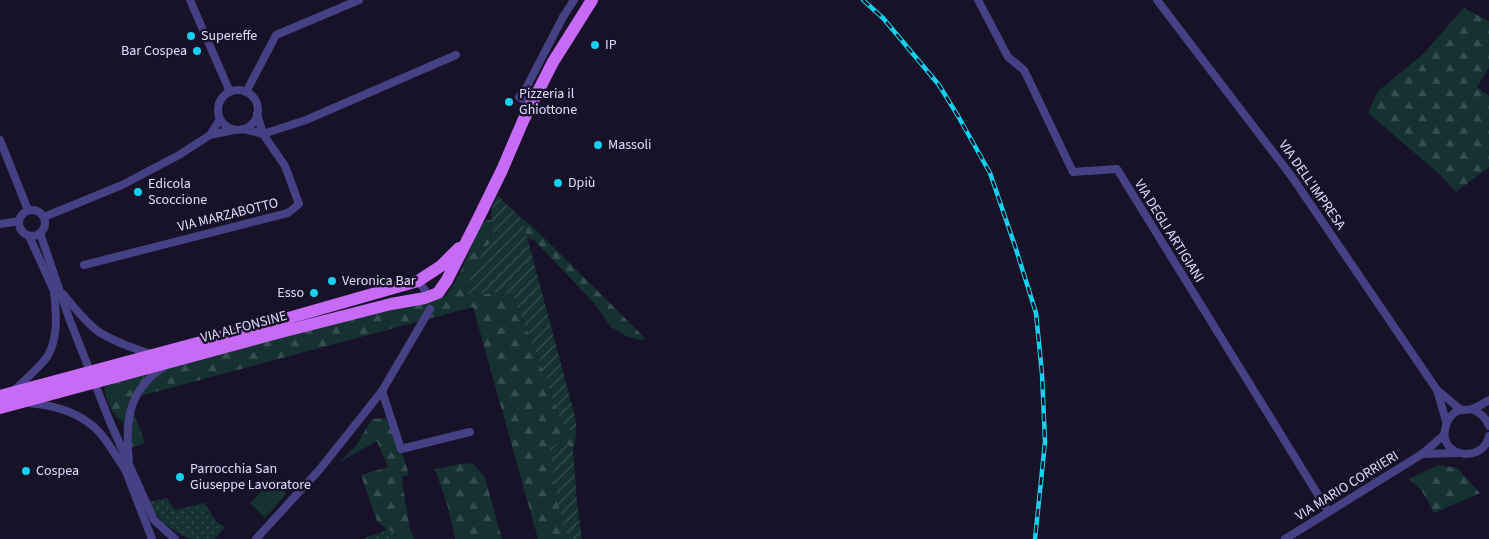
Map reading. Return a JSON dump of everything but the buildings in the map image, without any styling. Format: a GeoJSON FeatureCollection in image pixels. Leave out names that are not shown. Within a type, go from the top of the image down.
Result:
{"type":"FeatureCollection","features":[{"type":"Feature","properties":{"kind":"main road","name":"VIA ALFONSINE"},"geometry":{"type":"LineString","coordinates":[[105,373],[178,359],[391,304],[428,304],[447,280],[553,62],[592,0]]}},
{"type":"Feature","properties":{"kind":"main road","name":"VIA ALFONSINE"},"geometry":{"type":"LineString","coordinates":[[0,408],[11,397],[82,380],[153,354],[257,327],[418,280],[441,266],[467,241]]}},
{"type":"Feature","properties":{"kind":"street"},"geometry":{"type":"LineString","coordinates":[[190,0],[230,92]]}},
{"type":"Feature","properties":{"kind":"street"},"geometry":{"type":"LineString","coordinates":[[234,130],[228,128],[220,119],[218,107],[224,96],[230,92],[241,90],[246,92],[276,34],[359,0]]}},
{"type":"Feature","properties":{"kind":"street"},"geometry":{"type":"LineString","coordinates":[[531,105],[519,97],[526,88],[563,17],[574,0]]}},
{"type":"Feature","properties":{"kind":"street","name":"VIA DEGLI ARTIGIANI"},"geometry":{"type":"LineString","coordinates":[[978,0],[1008,57],[1024,70],[1073,172],[1116,169],[1328,511]]}},
{"type":"Feature","properties":{"kind":"street","name":"VIA DELL'IMPRESA"},"geometry":{"type":"LineString","coordinates":[[1157,0],[1292,177],[1437,390],[1460,409]]}},
{"type":"Feature","properties":{"kind":"street"},"geometry":{"type":"LineString","coordinates":[[243,129],[263,134],[306,120],[456,55]]}},
{"type":"Feature","properties":{"kind":"street","name":"VIA MARZABOTTO"},"geometry":{"type":"LineString","coordinates":[[84,265],[288,213],[299,204],[286,166],[263,134],[257,114],[258,107],[256,101],[246,92]]}},
{"type":"Feature","properties":{"kind":"street"},"geometry":{"type":"LineString","coordinates":[[44,217],[122,186],[179,156],[210,135],[243,129],[251,125],[257,114]]}},
{"type":"Feature","properties":{"kind":"street"},"geometry":{"type":"LineString","coordinates":[[210,135],[220,119]]}},
{"type":"Feature","properties":{"kind":"street"},"geometry":{"type":"LineString","coordinates":[[0,140],[28,210]]}},
{"type":"Feature","properties":{"kind":"street"},"geometry":{"type":"LineString","coordinates":[[28,210],[35,210],[44,217],[44,227],[35,236],[29,236],[20,229],[18,221],[21,214],[28,210]]}},
{"type":"Feature","properties":{"kind":"street"},"geometry":{"type":"LineString","coordinates":[[0,224],[18,221]]}},
{"type":"Feature","properties":{"kind":"street"},"geometry":{"type":"LineString","coordinates":[[40,233],[57,290],[57,318],[53,340],[47,357],[11,397],[71,413],[94,427],[128,469],[154,520],[174,539]]}},
{"type":"Feature","properties":{"kind":"street"},"geometry":{"type":"LineString","coordinates":[[29,236],[69,318],[128,469],[152,539]]}},
{"type":"Feature","properties":{"kind":"street"},"geometry":{"type":"LineString","coordinates":[[256,539],[320,469],[382,391],[428,304],[425,290],[418,280]]}},
{"type":"Feature","properties":{"kind":"street"},"geometry":{"type":"LineString","coordinates":[[57,290],[98,331],[130,347],[153,354]]}},
{"type":"Feature","properties":{"kind":"street"},"geometry":{"type":"LineString","coordinates":[[128,469],[127,426],[129,413],[138,392],[146,380],[178,359]]}},
{"type":"Feature","properties":{"kind":"street","name":"VIA DELL'IMPRESA"},"geometry":{"type":"LineString","coordinates":[[1437,390],[1446,420]]}},
{"type":"Feature","properties":{"kind":"street"},"geometry":{"type":"LineString","coordinates":[[382,391],[401,449],[470,432]]}},
{"type":"Feature","properties":{"kind":"street"},"geometry":{"type":"LineString","coordinates":[[1472,409],[1489,400]]}},
{"type":"Feature","properties":{"kind":"street"},"geometry":{"type":"LineString","coordinates":[[1457,452],[1448,445],[1444,435],[1446,420],[1452,414],[1460,409],[1472,409],[1481,413],[1488,421],[1489,426]]}},
{"type":"Feature","properties":{"kind":"street","name":"VIA MARIO CORRIERI"},"geometry":{"type":"LineString","coordinates":[[1285,539],[1422,454],[1444,435]]}},
{"type":"Feature","properties":{"kind":"street","name":"VIA MARIO CORRIERI"},"geometry":{"type":"LineString","coordinates":[[1422,454],[1457,452],[1469,455],[1480,451],[1488,442],[1489,436]]}},
{"type":"Feature","properties":{"kind":"green space"},"geometry":{"type":"Polygon","coordinates":[[[1464,8],[1489,21],[1489,68],[1477,87],[1489,96],[1489,167],[1456,192],[1438,173],[1368,113],[1378,91],[1422,55],[1464,8]]]}},
{"type":"Feature","properties":{"kind":"green space"},"geometry":{"type":"Polygon","coordinates":[[[498,196],[519,216],[527,237],[573,409],[576,433],[568,430],[560,419],[539,359],[513,297],[506,293],[463,294],[483,251],[490,242],[492,236],[491,214],[494,202],[498,196]]]}},
{"type":"Feature","properties":{"kind":"green space"},"geometry":{"type":"Polygon","coordinates":[[[519,216],[532,226],[645,338],[642,340],[628,337],[611,327],[594,303],[535,241],[527,237],[519,216]]]}},
{"type":"Feature","properties":{"kind":"green space"},"geometry":{"type":"Polygon","coordinates":[[[491,220],[491,241],[484,250],[463,294],[506,293],[513,297],[539,359],[560,419],[568,430],[576,433],[573,451],[566,442],[553,473],[563,525],[570,539],[538,539],[473,307],[129,399],[145,443],[125,450],[123,422],[115,415],[110,406],[104,385],[258,341],[446,296],[459,275],[481,224],[491,220]]]}},
{"type":"Feature","properties":{"kind":"green space"},"geometry":{"type":"Polygon","coordinates":[[[385,418],[401,449],[409,475],[403,476],[402,483],[410,529],[414,539],[397,539],[396,532],[387,530],[377,521],[361,475],[388,467],[377,441],[340,462],[356,446],[372,419],[385,418]]]}},
{"type":"Feature","properties":{"kind":"green space"},"geometry":{"type":"Polygon","coordinates":[[[561,441],[566,442],[573,451],[582,539],[570,539],[563,526],[550,448],[561,441]]]}},
{"type":"Feature","properties":{"kind":"green space"},"geometry":{"type":"Polygon","coordinates":[[[473,463],[485,478],[502,539],[455,539],[448,507],[435,469],[473,463]]]}},
{"type":"Feature","properties":{"kind":"green space"},"geometry":{"type":"Polygon","coordinates":[[[1438,465],[1457,468],[1480,493],[1434,513],[1422,491],[1409,479],[1438,465]]]}},
{"type":"Feature","properties":{"kind":"green space"},"geometry":{"type":"Polygon","coordinates":[[[273,479],[286,494],[265,518],[250,503],[273,479]]]}},
{"type":"Feature","properties":{"kind":"green space"},"geometry":{"type":"Polygon","coordinates":[[[167,498],[175,510],[204,503],[217,522],[225,527],[215,539],[191,539],[181,535],[162,522],[148,502],[167,498]]]}},
{"type":"Feature","properties":{"kind":"green space"},"geometry":{"type":"Polygon","coordinates":[[[387,530],[396,532],[397,539],[363,539],[387,530]]]}},
{"type":"Feature","properties":{"kind":"railway"},"geometry":{"type":"LineString","coordinates":[[863,0],[883,18],[939,85],[990,173],[1015,246],[1036,313],[1042,374],[1045,442],[1035,539]]}},
{"type":"Feature","properties":{"kind":"place","name":"Supereffe"},"geometry":{"type":"Point","coordinates":[191,36]}},
{"type":"Feature","properties":{"kind":"place","name":"IP"},"geometry":{"type":"Point","coordinates":[595,45]}},
{"type":"Feature","properties":{"kind":"place","name":"Bar Cospea"},"geometry":{"type":"Point","coordinates":[197,51]}},
{"type":"Feature","properties":{"kind":"place","name":"Pizzeria il Ghiottone"},"geometry":{"type":"Point","coordinates":[509,102]}},
{"type":"Feature","properties":{"kind":"place","name":"Massoli"},"geometry":{"type":"Point","coordinates":[598,145]}},
{"type":"Feature","properties":{"kind":"place","name":"Dpiù"},"geometry":{"type":"Point","coordinates":[558,183]}},
{"type":"Feature","properties":{"kind":"place","name":"Edicola Scoccione"},"geometry":{"type":"Point","coordinates":[138,192]}},
{"type":"Feature","properties":{"kind":"place","name":"Veronica Bar"},"geometry":{"type":"Point","coordinates":[332,281]}},
{"type":"Feature","properties":{"kind":"place","name":"Esso"},"geometry":{"type":"Point","coordinates":[314,293]}},
{"type":"Feature","properties":{"kind":"place","name":"Cospea"},"geometry":{"type":"Point","coordinates":[26,471]}},
{"type":"Feature","properties":{"kind":"place","name":"Parrocchia San Giuseppe Lavoratore"},"geometry":{"type":"Point","coordinates":[180,477]}}]}
